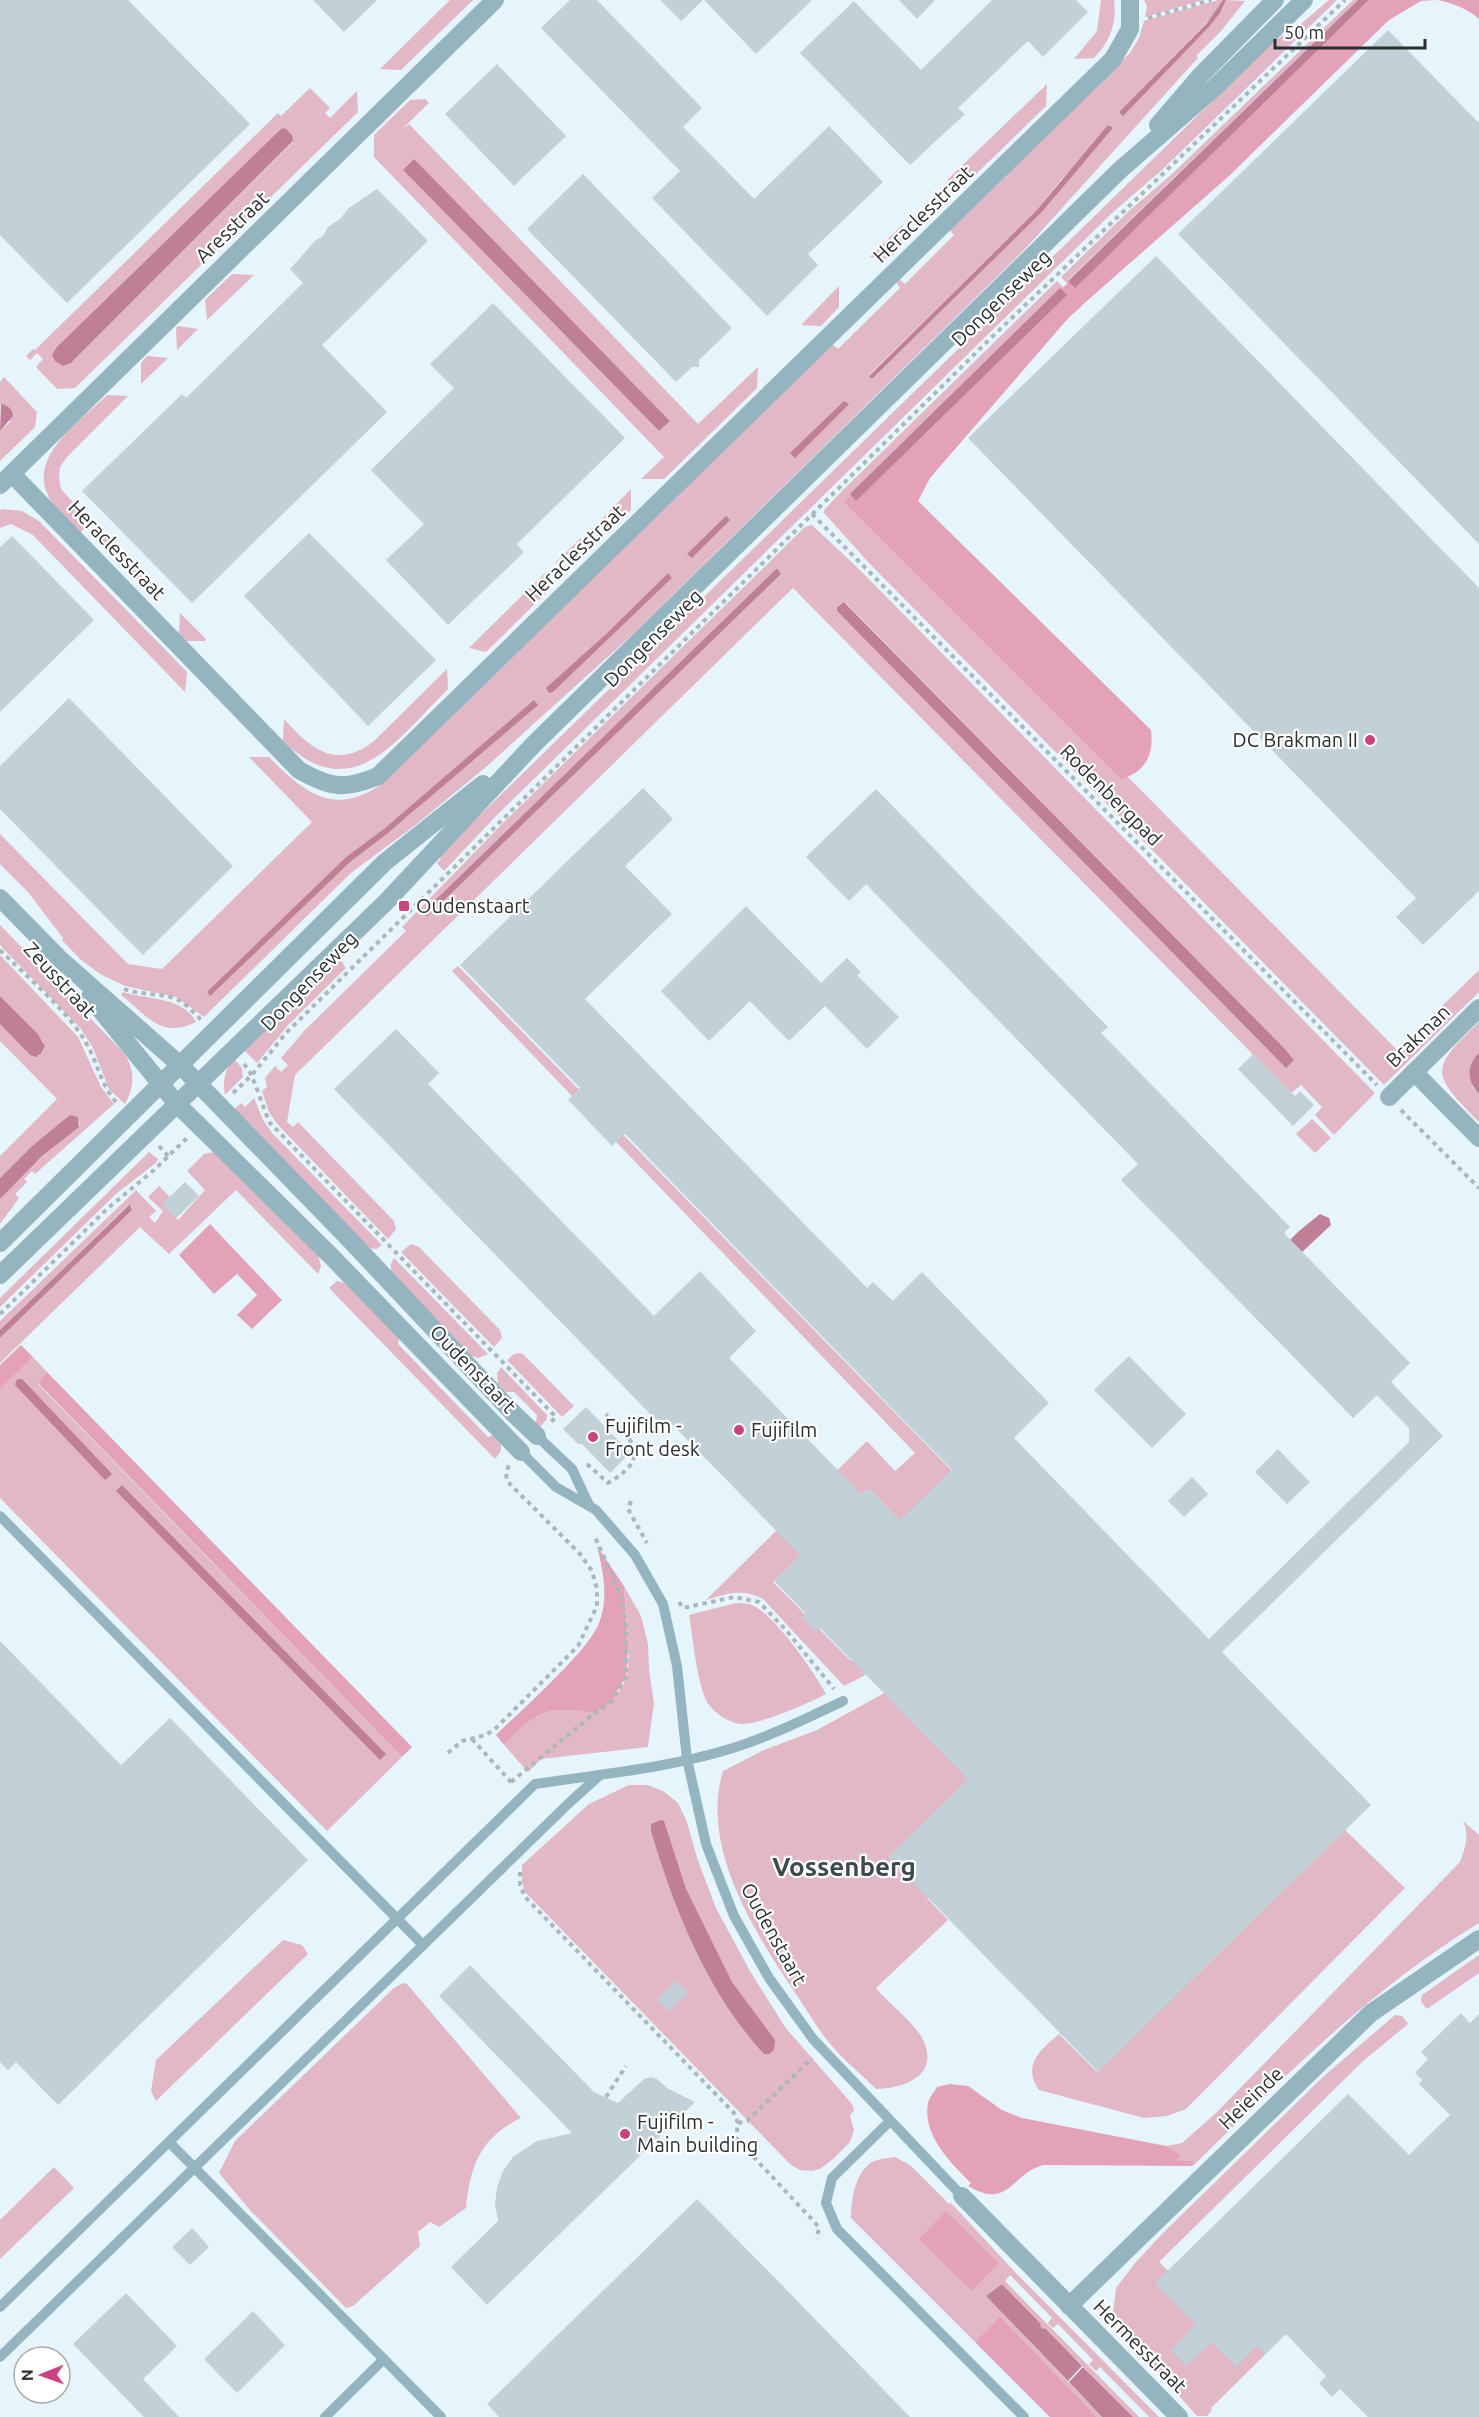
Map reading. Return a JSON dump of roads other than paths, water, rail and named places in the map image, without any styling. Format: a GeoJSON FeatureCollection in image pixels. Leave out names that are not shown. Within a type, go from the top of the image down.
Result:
{"type":"FeatureCollection","features":[{"type":"Feature","properties":{"kind":"street","name":"Aresstraat"},"geometry":{"type":"LineString","coordinates":[[6,480],[495,0]]}},
{"type":"Feature","properties":{"kind":"street","name":"Heraclesstraat"},"geometry":{"type":"LineString","coordinates":[[6,480],[298,770],[319,782],[337,786],[358,784],[378,776],[1113,59],[1130,29],[1130,0]]}},
{"type":"Feature","properties":{"kind":"street","name":"Dongenseweg"},"geometry":{"type":"LineString","coordinates":[[1120,170],[1200,76],[1275,0]]}},
{"type":"Feature","properties":{"kind":"street","name":"Dongenseweg"},"geometry":{"type":"LineString","coordinates":[[0,1275],[386,902],[534,744],[1120,170],[1213,89],[1304,0]]}},
{"type":"Feature","properties":{"kind":"street","name":"Dongenseweg"},"geometry":{"type":"LineString","coordinates":[[0,1243],[385,862],[534,744]]}},
{"type":"Feature","properties":{"kind":"street","name":"Zeusstraat"},"geometry":{"type":"LineString","coordinates":[[0,898],[61,960],[180,1065],[198,1084]]}},
{"type":"Feature","properties":{"kind":"street","name":"Zeusstraat"},"geometry":{"type":"LineString","coordinates":[[61,960],[177,1104]]}},
{"type":"Feature","properties":{"kind":"street","name":"Brakman"},"geometry":{"type":"LineString","coordinates":[[1389,1097],[1479,1008]]}},
{"type":"Feature","properties":{"kind":"street"},"geometry":{"type":"LineString","coordinates":[[1414,1072],[1479,1138]]}},
{"type":"Feature","properties":{"kind":"street","name":"Oudenstaart"},"geometry":{"type":"LineString","coordinates":[[198,1084],[537,1436]]}},
{"type":"Feature","properties":{"kind":"street","name":"Oudenstaart"},"geometry":{"type":"LineString","coordinates":[[177,1104],[331,1256],[521,1452]]}},
{"type":"Feature","properties":{"kind":"street","name":"Heieinde"},"geometry":{"type":"LineString","coordinates":[[1069,2306],[1371,2013],[1479,1939]]}},
{"type":"Feature","properties":{"kind":"street","name":"Oudenstaart"},"geometry":{"type":"LineString","coordinates":[[962,2196],[1069,2306]]}},
{"type":"Feature","properties":{"kind":"street","name":"Hermesstraat"},"geometry":{"type":"LineString","coordinates":[[1069,2306],[1179,2417]]}},
{"type":"Feature","properties":{"kind":"lane","name":"Oudenstaart"},"geometry":{"type":"LineString","coordinates":[[537,1436],[572,1469],[589,1505],[635,1555],[663,1604],[677,1666],[687,1759],[706,1844],[734,1916],[763,1968],[813,2039],[962,2196]]}},
{"type":"Feature","properties":{"kind":"lane","name":"Oudenstaart"},"geometry":{"type":"LineString","coordinates":[[521,1452],[556,1487],[589,1505]]}},
{"type":"Feature","properties":{"kind":"lane"},"geometry":{"type":"LineString","coordinates":[[0,1516],[423,1945]]}},
{"type":"Feature","properties":{"kind":"lane"},"geometry":{"type":"LineString","coordinates":[[0,2307],[535,1784],[687,1759],[732,1748],[782,1730],[843,1701]]}},
{"type":"Feature","properties":{"kind":"lane"},"geometry":{"type":"LineString","coordinates":[[0,2357],[601,1774]]}},
{"type":"Feature","properties":{"kind":"lane"},"geometry":{"type":"LineString","coordinates":[[890,2121],[832,2178],[826,2203],[837,2229],[1024,2417]]}},
{"type":"Feature","properties":{"kind":"lane"},"geometry":{"type":"LineString","coordinates":[[169,2142],[441,2417]]}},
{"type":"Feature","properties":{"kind":"lane"},"geometry":{"type":"LineString","coordinates":[[325,2417],[384,2358]]}},
{"type":"Feature","properties":{"kind":"place","name":"DC Brakman II"},"geometry":{"type":"Point","coordinates":[1370,740]}},
{"type":"Feature","properties":{"kind":"place","name":"Oudenstaart"},"geometry":{"type":"Point","coordinates":[404,906]}},
{"type":"Feature","properties":{"kind":"place","name":"Fujifilm"},"geometry":{"type":"Point","coordinates":[739,1430]}},
{"type":"Feature","properties":{"kind":"place","name":"Fujifilm - Front desk"},"geometry":{"type":"Point","coordinates":[593,1437]}},
{"type":"Feature","properties":{"kind":"place","name":"Fujifilm - Main building"},"geometry":{"type":"Point","coordinates":[625,2134]}},
{"type":"Feature","properties":{"kind":"district","name":"Vossenberg"},"geometry":{"type":"Point","coordinates":[844,1867]}}]}
